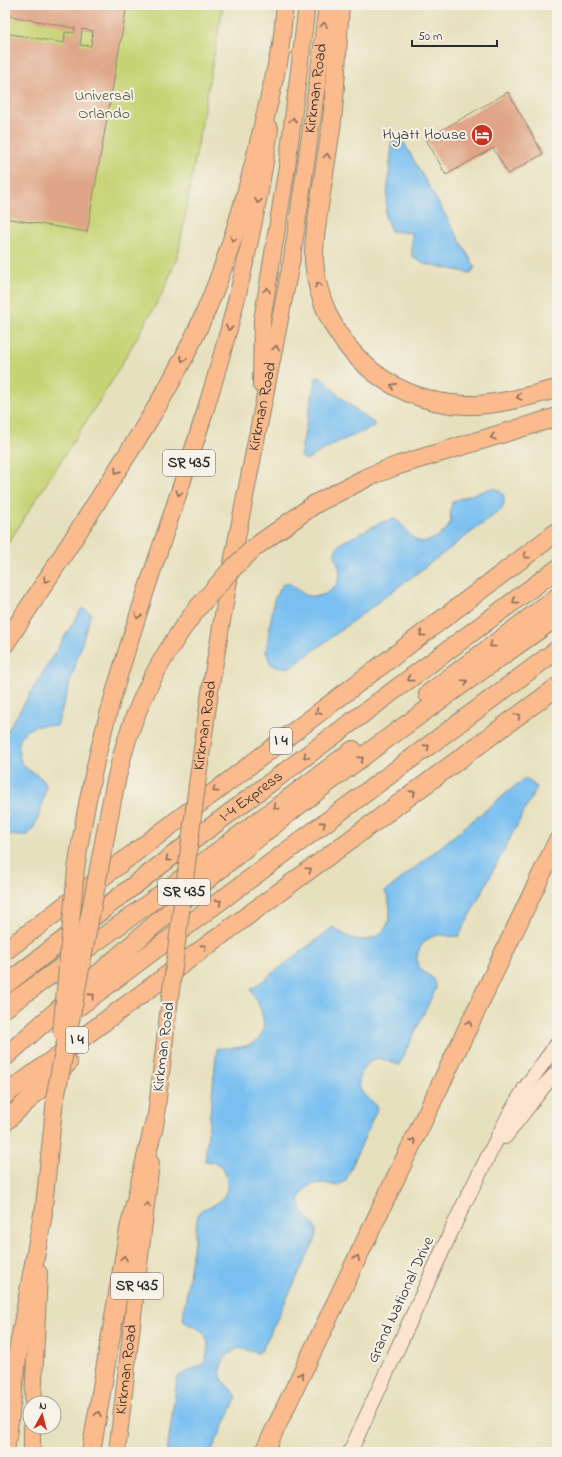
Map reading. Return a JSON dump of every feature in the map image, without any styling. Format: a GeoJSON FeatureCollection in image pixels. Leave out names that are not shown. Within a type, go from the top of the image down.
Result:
{"type":"FeatureCollection","features":[{"type":"Feature","properties":{"kind":"highway"},"geometry":{"type":"LineString","coordinates":[[340,5],[332,113],[314,251],[319,292],[333,327],[354,355],[375,374],[402,391],[429,400],[456,405],[483,404],[557,388]]}},
{"type":"Feature","properties":{"kind":"highway"},"geometry":{"type":"LineString","coordinates":[[5,644],[147,423],[175,375],[197,329],[220,276],[240,216],[280,52]]}},
{"type":"Feature","properties":{"kind":"highway"},"geometry":{"type":"LineString","coordinates":[[55,1099],[104,848],[116,777],[124,747],[137,712],[162,661],[196,610],[229,572],[256,547],[310,507],[365,478],[399,465],[557,417]]}},
{"type":"Feature","properties":{"kind":"highway","name":"I 4"},"geometry":{"type":"LineString","coordinates":[[5,951],[557,532]]}},
{"type":"Feature","properties":{"kind":"highway","name":"I-4 Express"},"geometry":{"type":"LineString","coordinates":[[5,985],[176,853],[557,569]]}},
{"type":"Feature","properties":{"kind":"highway"},"geometry":{"type":"LineString","coordinates":[[5,1008],[140,910],[557,597]]}},
{"type":"Feature","properties":{"kind":"highway"},"geometry":{"type":"LineString","coordinates":[[5,1057],[171,910],[286,816],[433,704],[557,617]]}},
{"type":"Feature","properties":{"kind":"highway"},"geometry":{"type":"LineString","coordinates":[[5,1062],[557,650]]}},
{"type":"Feature","properties":{"kind":"highway","name":"I 4"},"geometry":{"type":"LineString","coordinates":[[5,1094],[557,687]]}},
{"type":"Feature","properties":{"kind":"highway"},"geometry":{"type":"LineString","coordinates":[[264,1452],[557,842]]}},
{"type":"Feature","properties":{"kind":"highway"},"geometry":{"type":"LineString","coordinates":[[5,1122],[150,986]]}},
{"type":"Feature","properties":{"kind":"highway"},"geometry":{"type":"LineString","coordinates":[[91,1452],[129,1229],[155,1120]]}},
{"type":"Feature","properties":{"kind":"highway"},"geometry":{"type":"LineString","coordinates":[[5,1452],[18,1351],[43,1214]]}},
{"type":"Feature","properties":{"kind":"main road","name":"SR 435"},"geometry":{"type":"LineString","coordinates":[[33,1395],[43,1214],[76,869],[85,810],[109,710],[133,631],[204,416],[237,297],[262,175],[286,5]]}},
{"type":"Feature","properties":{"kind":"main road"},"geometry":{"type":"LineString","coordinates":[[257,441],[260,410],[262,321],[289,153],[307,5]]}},
{"type":"Feature","properties":{"kind":"main road","name":"Kirkman Road"},"geometry":{"type":"LineString","coordinates":[[116,1452],[146,1213],[155,1120],[198,777],[227,590],[281,319],[298,224],[327,5]]}},
{"type":"Feature","properties":{"kind":"main road"},"geometry":{"type":"LineString","coordinates":[[32,1435],[32,1452]]}},
{"type":"Feature","properties":{"kind":"street","name":"Grand National Drive"},"geometry":{"type":"LineString","coordinates":[[350,1452],[462,1210],[509,1115],[557,1044]]}},
{"type":"Feature","properties":{"kind":"street","name":"Grand National Drive"},"geometry":{"type":"LineString","coordinates":[[486,1163],[544,1086],[557,1072]]}},
{"type":"Feature","properties":{"kind":"green space","name":"Universal Orlando"},"geometry":{"type":"Polygon","coordinates":[[[5,5],[223,5],[178,255],[162,294],[110,384],[5,548],[5,5]]]}},
{"type":"Feature","properties":{"kind":"water"},"geometry":{"type":"Polygon","coordinates":[[[398,139],[404,143],[475,267],[471,273],[425,264],[412,257],[412,233],[391,231],[385,217],[392,143],[398,139]]]}},
{"type":"Feature","properties":{"kind":"water"},"geometry":{"type":"Polygon","coordinates":[[[316,377],[322,378],[345,401],[375,424],[374,427],[338,442],[306,460],[300,456],[316,377]]]}},
{"type":"Feature","properties":{"kind":"water"},"geometry":{"type":"Polygon","coordinates":[[[492,488],[499,490],[502,493],[504,502],[501,510],[293,666],[281,668],[270,663],[266,651],[274,600],[282,585],[288,583],[303,594],[309,596],[320,596],[325,594],[334,587],[339,577],[340,569],[335,554],[336,549],[341,543],[382,522],[395,519],[416,540],[421,542],[427,541],[435,538],[448,527],[453,501],[492,488]]]}},
{"type":"Feature","properties":{"kind":"water"},"geometry":{"type":"Polygon","coordinates":[[[82,608],[91,613],[57,726],[45,725],[33,727],[24,733],[19,745],[19,754],[22,763],[39,776],[46,786],[40,813],[34,827],[27,835],[5,835],[5,735],[82,608]]]}},
{"type":"Feature","properties":{"kind":"water"},"geometry":{"type":"Polygon","coordinates":[[[525,778],[537,787],[459,936],[454,937],[437,935],[428,939],[420,947],[417,962],[419,967],[424,972],[434,979],[436,988],[399,1065],[379,1058],[365,1066],[362,1071],[359,1081],[360,1087],[362,1092],[376,1106],[377,1109],[346,1180],[337,1186],[325,1183],[312,1184],[301,1196],[300,1206],[316,1228],[316,1238],[262,1350],[258,1353],[239,1348],[229,1354],[223,1362],[221,1368],[222,1378],[237,1397],[211,1452],[167,1452],[177,1380],[179,1376],[203,1364],[208,1349],[207,1339],[202,1331],[185,1322],[183,1318],[198,1214],[204,1208],[214,1205],[223,1197],[227,1190],[227,1177],[221,1167],[214,1163],[205,1161],[217,1048],[246,1046],[255,1042],[261,1035],[263,1016],[251,990],[333,927],[346,936],[355,939],[365,940],[374,938],[381,933],[386,927],[390,910],[389,901],[385,892],[525,778]]]}},
{"type":"Feature","properties":{"kind":"building"},"geometry":{"type":"Polygon","coordinates":[[[5,5],[127,5],[87,232],[5,218],[5,33],[64,43],[65,32],[74,33],[75,28],[5,15],[5,5]],[[82,29],[80,45],[91,46],[93,31],[82,29]]]}},
{"type":"Feature","properties":{"kind":"building","name":"Hyatt House"},"geometry":{"type":"Polygon","coordinates":[[[508,92],[543,154],[508,174],[493,148],[446,175],[426,139],[508,92]]]}},
{"type":"Feature","properties":{"kind":"place","name":"Hyatt House"},"geometry":{"type":"Point","coordinates":[482,135]}}]}
